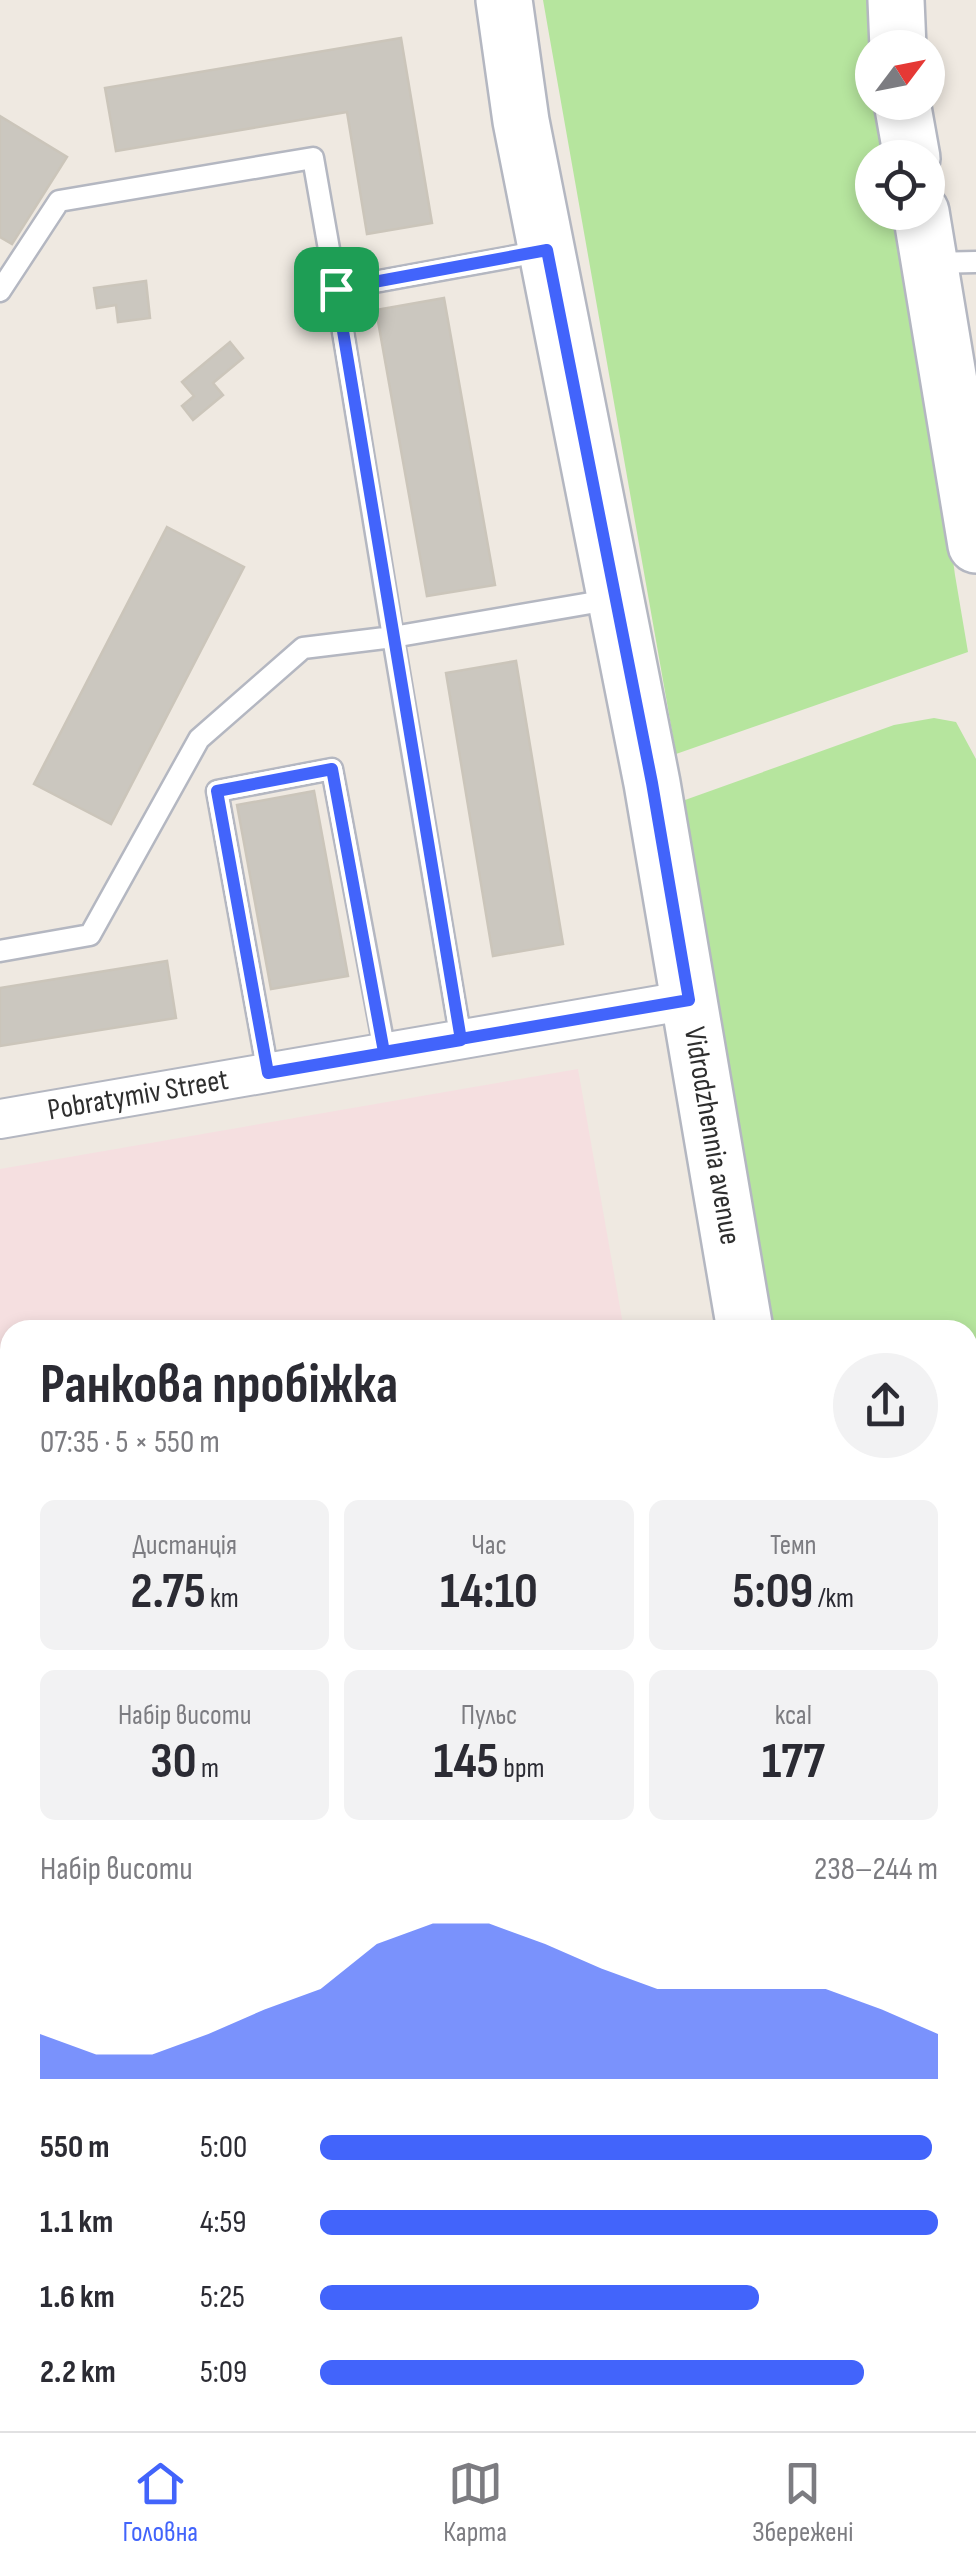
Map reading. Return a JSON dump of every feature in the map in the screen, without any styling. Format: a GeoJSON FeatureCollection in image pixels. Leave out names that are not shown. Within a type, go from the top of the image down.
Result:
{"type":"FeatureCollection","features":[{"type":"Feature","properties":{"kind":"main road","name":"Vidrodzhennia avenue"},"geometry":{"type":"LineString","coordinates":[[504,0],[521,121],[652,783],[743,1320]]}},
{"type":"Feature","properties":{"kind":"main road"},"geometry":{"type":"LineString","coordinates":[[896,0],[897,30]]}},
{"type":"Feature","properties":{"kind":"main road"},"geometry":{"type":"LineString","coordinates":[[942,246],[976,545]]}},
{"type":"Feature","properties":{"kind":"street","name":"Pobratymiv Street"},"geometry":{"type":"LineString","coordinates":[[0,1119],[689,1000]]}},
{"type":"Feature","properties":{"kind":"lane"},"geometry":{"type":"LineString","coordinates":[[0,291],[59,201],[313,158],[461,1040]]}},
{"type":"Feature","properties":{"kind":"lane"},"geometry":{"type":"LineString","coordinates":[[336,289],[547,250]]}},
{"type":"Feature","properties":{"kind":"lane"},"geometry":{"type":"LineString","coordinates":[[0,951],[90,935],[198,739],[303,648],[616,599]]}},
{"type":"Feature","properties":{"kind":"lane"},"geometry":{"type":"LineString","coordinates":[[268,1073],[217,791],[332,769],[384,1052]]}},
{"type":"Feature","properties":{"kind":"shaded area"},"geometry":{"type":"Polygon","coordinates":[[[578,1069],[622,1320],[0,1320],[0,1169],[578,1069]]]}},
{"type":"Feature","properties":{"kind":"green space"},"geometry":{"type":"Polygon","coordinates":[[[543,0],[877,0],[874,30],[855,30],[855,120],[893,120],[896,140],[855,140],[855,230],[908,230],[968,652],[676,754],[543,0]]]}},
{"type":"Feature","properties":{"kind":"green space"},"geometry":{"type":"Polygon","coordinates":[[[934,718],[956,722],[976,759],[976,1320],[768,1320],[682,815],[685,800],[894,725],[934,718]]]}},
{"type":"Feature","properties":{"kind":"building"},"geometry":{"type":"Polygon","coordinates":[[[401,38],[432,223],[367,234],[347,112],[116,151],[105,88],[401,38]]]}},
{"type":"Feature","properties":{"kind":"building"},"geometry":{"type":"Polygon","coordinates":[[[0,116],[67,157],[12,244],[0,237],[0,116]]]}},
{"type":"Feature","properties":{"kind":"building"},"geometry":{"type":"Polygon","coordinates":[[[146,281],[150,318],[118,322],[116,305],[97,308],[94,288],[146,281]]]}},
{"type":"Feature","properties":{"kind":"building"},"geometry":{"type":"Polygon","coordinates":[[[444,298],[495,585],[427,596],[376,310],[444,298]]]}},
{"type":"Feature","properties":{"kind":"building"},"geometry":{"type":"Polygon","coordinates":[[[230,342],[243,358],[213,383],[223,395],[193,420],[182,406],[194,396],[182,382],[230,342]]]}},
{"type":"Feature","properties":{"kind":"building"},"geometry":{"type":"Polygon","coordinates":[[[167,527],[244,567],[111,824],[34,784],[167,527]]]}},
{"type":"Feature","properties":{"kind":"building"},"geometry":{"type":"Polygon","coordinates":[[[516,661],[563,944],[493,956],[446,673],[516,661]]]}},
{"type":"Feature","properties":{"kind":"building"},"geometry":{"type":"Polygon","coordinates":[[[314,791],[348,976],[271,989],[237,805],[314,791]]]}},
{"type":"Feature","properties":{"kind":"building"},"geometry":{"type":"Polygon","coordinates":[[[167,961],[176,1018],[0,1046],[0,988],[167,961]]]}},
{"type":"Feature","properties":{"kind":"route"},"geometry":{"type":"LineString","coordinates":[[336,289],[461,1040],[268,1073],[217,791],[332,769],[384,1052],[461,1040],[689,1000],[652,783],[547,250],[336,289]]}}]}
